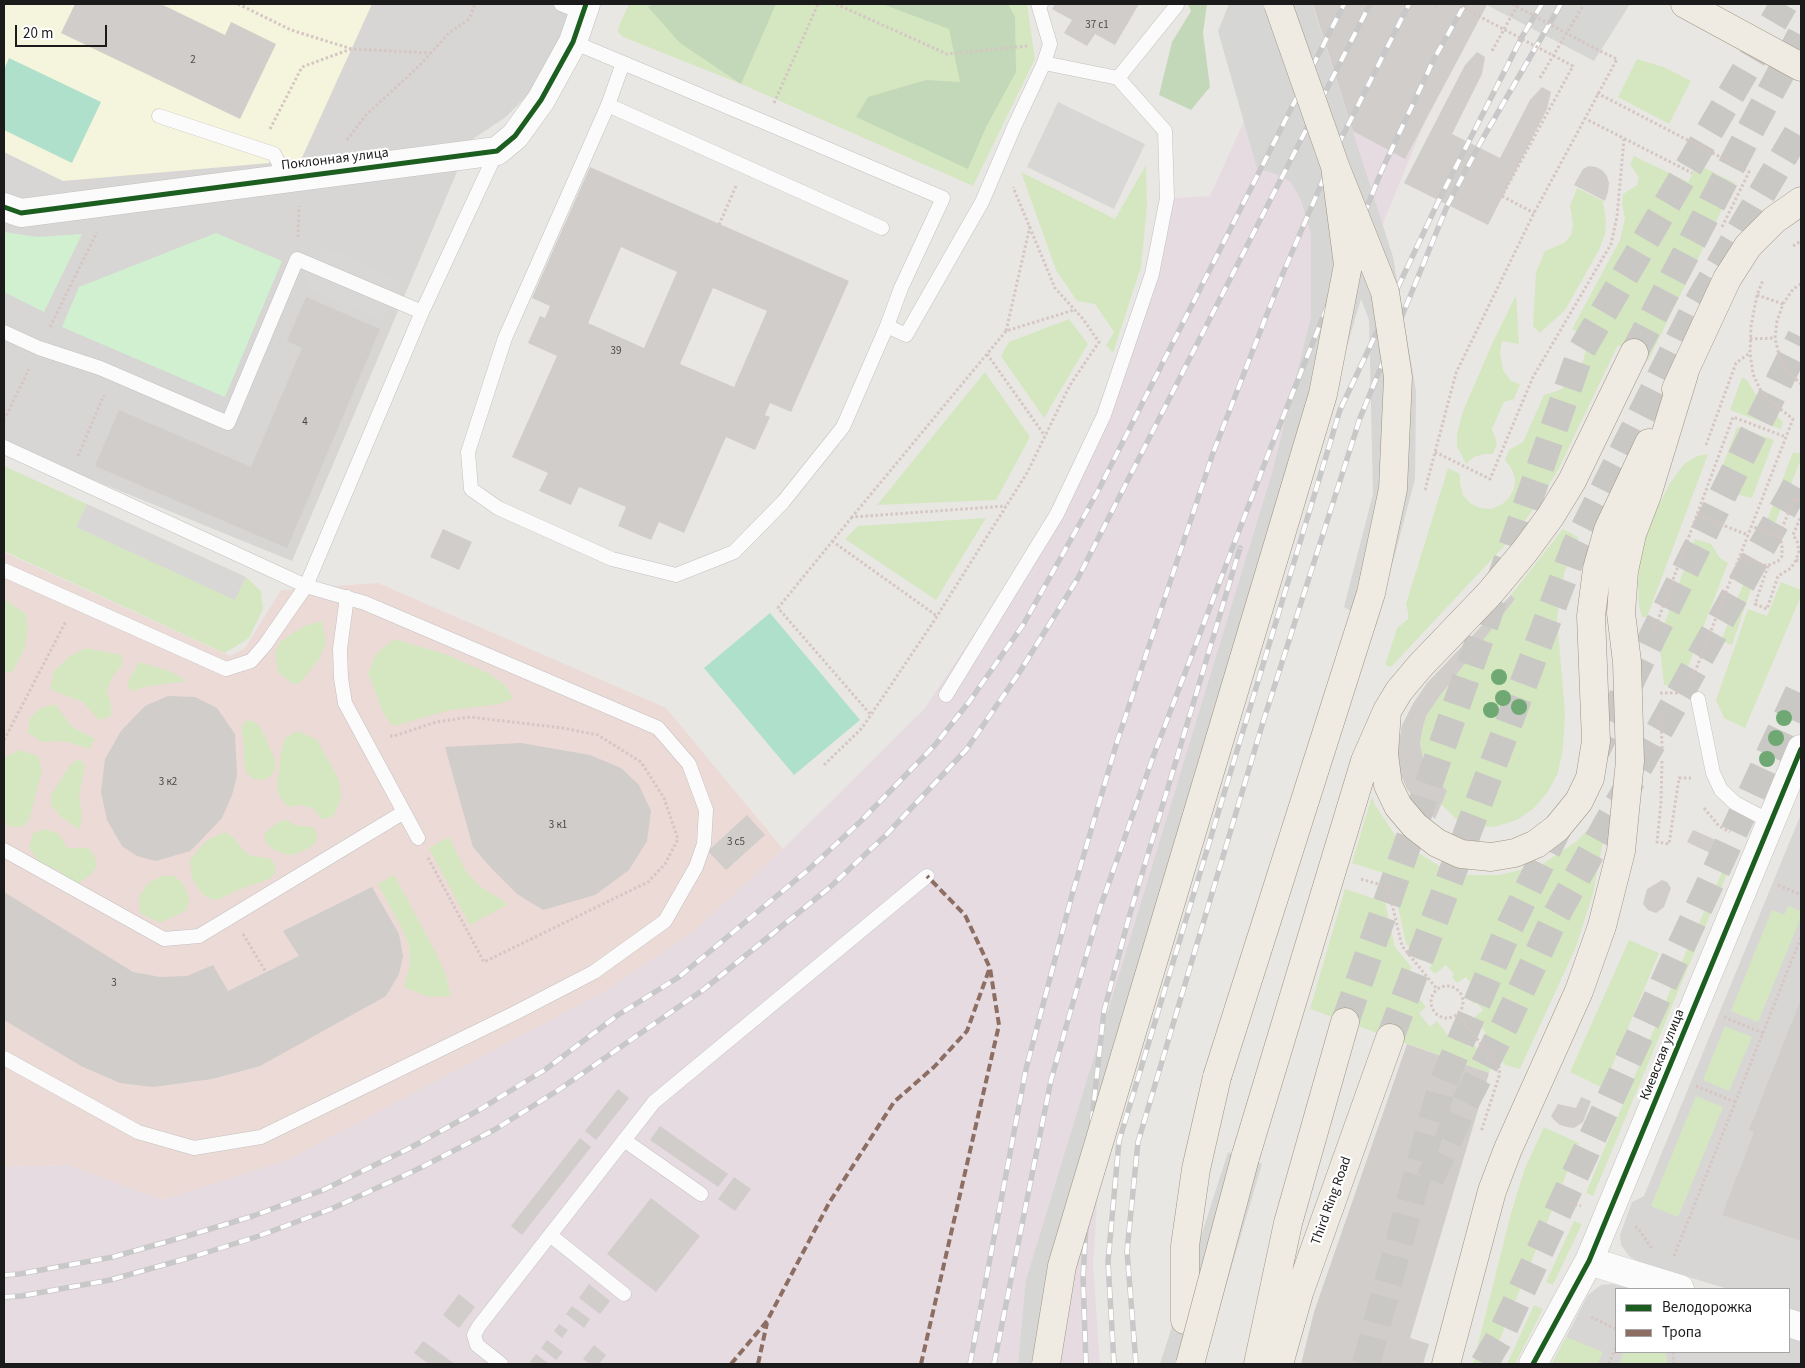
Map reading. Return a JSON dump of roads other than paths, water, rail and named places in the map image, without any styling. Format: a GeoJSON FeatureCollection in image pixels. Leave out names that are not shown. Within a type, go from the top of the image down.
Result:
{"type":"FeatureCollection","features":[{"type":"Feature","properties":{"kind":"main road"},"geometry":{"type":"LineString","coordinates":[[1185,1320],[1185,1246],[1196,1169],[1217,1077],[1371,593],[1393,489],[1398,377],[1385,292],[1335,166],[1278,4]]}},
{"type":"Feature","properties":{"kind":"main road"},"geometry":{"type":"LineString","coordinates":[[1685,4],[1801,67]]}},
{"type":"Feature","properties":{"kind":"main road"},"geometry":{"type":"LineString","coordinates":[[1046,1364],[1062,1266],[1323,394],[1348,265],[1335,166]]}},
{"type":"Feature","properties":{"kind":"main road"},"geometry":{"type":"LineString","coordinates":[[1387,711],[1384,754],[1388,785],[1398,806],[1415,826],[1437,843],[1460,854],[1491,857],[1515,853],[1536,844],[1557,828],[1579,802],[1590,778],[1596,741],[1591,616],[1599,561],[1608,530],[1628,485],[1684,374],[1727,279],[1748,246],[1774,220],[1801,200]]}},
{"type":"Feature","properties":{"kind":"main road"},"geometry":{"type":"LineString","coordinates":[[1190,1364],[1245,1158],[1365,761],[1387,711],[1399,691],[1420,666],[1490,594],[1525,551],[1550,516],[1572,481],[1634,353]]}},
{"type":"Feature","properties":{"kind":"main road"},"geometry":{"type":"LineString","coordinates":[[1446,1364],[1492,1191],[1508,1149],[1579,991],[1602,926],[1621,851],[1630,761],[1626,662],[1621,613],[1624,571],[1632,534],[1647,495],[1684,374]]}},
{"type":"Feature","properties":{"kind":"main road"},"geometry":{"type":"LineString","coordinates":[[1258,1364],[1288,1223],[1345,1022]]}},
{"type":"Feature","properties":{"kind":"main road","name":"Third Ring Road"},"geometry":{"type":"LineString","coordinates":[[1278,1364],[1300,1292],[1390,1038]]}},
{"type":"Feature","properties":{"kind":"street"},"geometry":{"type":"LineString","coordinates":[[497,151],[515,136],[541,100],[573,42],[577,7]]}},
{"type":"Feature","properties":{"kind":"street","name":"Поклонная улица"},"geometry":{"type":"LineString","coordinates":[[4,207],[21,212],[497,151]]}},
{"type":"Feature","properties":{"kind":"street","name":"Киевская улица"},"geometry":{"type":"LineString","coordinates":[[1533,1364],[1589,1261],[1772,822],[1794,787],[1801,749]]}},
{"type":"Feature","properties":{"kind":"street"},"geometry":{"type":"LineString","coordinates":[[1589,1261],[1677,1288]]}},
{"type":"Feature","properties":{"kind":"lane"},"geometry":{"type":"LineString","coordinates":[[887,326],[906,335],[982,202],[1044,64],[1050,44],[1039,7],[1041,4]]}},
{"type":"Feature","properties":{"kind":"lane"},"geometry":{"type":"LineString","coordinates":[[1118,78],[1177,5]]}},
{"type":"Feature","properties":{"kind":"lane"},"geometry":{"type":"LineString","coordinates":[[573,42],[756,118],[943,198],[901,288],[887,326],[843,427],[783,502],[734,552],[676,575],[612,559],[498,508],[471,489],[468,452],[505,338],[608,105],[623,63]]}},
{"type":"Feature","properties":{"kind":"lane"},"geometry":{"type":"LineString","coordinates":[[946,695],[1057,514],[1104,415],[1152,274],[1167,198],[1165,131],[1118,78],[1044,64]]}},
{"type":"Feature","properties":{"kind":"lane"},"geometry":{"type":"LineString","coordinates":[[608,105],[882,228]]}},
{"type":"Feature","properties":{"kind":"lane"},"geometry":{"type":"LineString","coordinates":[[159,116],[274,154],[303,175]]}},
{"type":"Feature","properties":{"kind":"lane"},"geometry":{"type":"LineString","coordinates":[[4,570],[226,668],[251,661],[265,645],[306,586],[422,312],[497,151]]}},
{"type":"Feature","properties":{"kind":"lane"},"geometry":{"type":"LineString","coordinates":[[4,332],[40,348],[100,368],[228,422],[297,259],[422,312]]}},
{"type":"Feature","properties":{"kind":"lane"},"geometry":{"type":"LineString","coordinates":[[4,447],[306,586],[365,603],[658,728],[689,764],[706,810],[704,844],[696,868],[665,921],[594,972],[515,1013],[261,1137],[194,1148],[138,1132],[4,1058]]}},
{"type":"Feature","properties":{"kind":"lane"},"geometry":{"type":"LineString","coordinates":[[347,597],[340,649],[345,703],[418,838]]}},
{"type":"Feature","properties":{"kind":"lane"},"geometry":{"type":"LineString","coordinates":[[1692,696],[1713,773],[1722,790],[1735,803],[1772,822]]}},
{"type":"Feature","properties":{"kind":"lane"},"geometry":{"type":"LineString","coordinates":[[4,850],[164,939],[199,936],[404,812]]}},
{"type":"Feature","properties":{"kind":"lane"},"geometry":{"type":"LineString","coordinates":[[501,1364],[477,1345],[474,1335],[479,1326],[654,1102],[926,876]]}},
{"type":"Feature","properties":{"kind":"lane"},"geometry":{"type":"LineString","coordinates":[[624,1140],[701,1194]]}},
{"type":"Feature","properties":{"kind":"lane"},"geometry":{"type":"LineString","coordinates":[[550,1236],[624,1294]]}},
{"type":"Feature","properties":{"kind":"tunnel"},"geometry":{"type":"LineString","coordinates":[[1345,1022],[1581,351],[1784,4]]}},
{"type":"Feature","properties":{"kind":"tunnel"},"geometry":{"type":"LineString","coordinates":[[1634,353],[1801,35]]}},
{"type":"Feature","properties":{"kind":"tunnel"},"geometry":{"type":"LineString","coordinates":[[1390,1038],[1575,547],[1697,304],[1801,127]]}},
{"type":"Feature","properties":{"kind":"tunnel"},"geometry":{"type":"LineString","coordinates":[[1592,759],[1801,337]]}},
{"type":"Feature","properties":{"kind":"tunnel"},"geometry":{"type":"LineString","coordinates":[[1430,1179],[1555,917],[1801,477]]}},
{"type":"Feature","properties":{"kind":"tunnel"},"geometry":{"type":"LineString","coordinates":[[1484,1364],[1501,1335],[1801,687]]}},
{"type":"Feature","properties":{"kind":"tunnel"},"geometry":{"type":"LineString","coordinates":[[1366,1364],[1442,1085],[1508,930],[1562,820]]}},
{"type":"Feature","properties":{"kind":"railway"},"geometry":{"type":"LineString","coordinates":[[4,1275],[113,1257],[253,1216],[323,1190],[408,1149],[479,1110],[546,1069],[618,1015],[679,977],[808,870],[860,822],[935,745],[969,702],[1023,625],[1098,491],[1344,4]]}},
{"type":"Feature","properties":{"kind":"railway"},"geometry":{"type":"LineString","coordinates":[[4,1297],[21,1296],[110,1280],[256,1237],[331,1209],[416,1170],[494,1130],[557,1091],[703,990],[829,888],[885,836],[966,750],[1019,673],[1078,578],[1370,4]]}},
{"type":"Feature","properties":{"kind":"railway"},"geometry":{"type":"LineString","coordinates":[[970,1364],[1026,1069],[1072,895],[1117,742],[1213,453],[1281,278],[1338,145],[1409,4]]}},
{"type":"Feature","properties":{"kind":"railway"},"geometry":{"type":"LineString","coordinates":[[994,1364],[1051,1080],[1099,911],[1153,757],[1269,452],[1381,172],[1434,59],[1465,4]]}},
{"type":"Feature","properties":{"kind":"railway"},"geometry":{"type":"LineString","coordinates":[[1114,1364],[1108,1262],[1119,1141],[1340,410],[1439,200],[1523,35],[1542,4]]}},
{"type":"Feature","properties":{"kind":"railway"},"geometry":{"type":"LineString","coordinates":[[1136,1364],[1127,1251],[1138,1142],[1263,722],[1360,418],[1448,204],[1483,138],[1561,4]]}},
{"type":"Feature","properties":{"kind":"railway"},"geometry":{"type":"LineString","coordinates":[[1086,1364],[1083,1278],[1092,1119],[1104,1011],[1129,917],[1240,548]]}}]}
